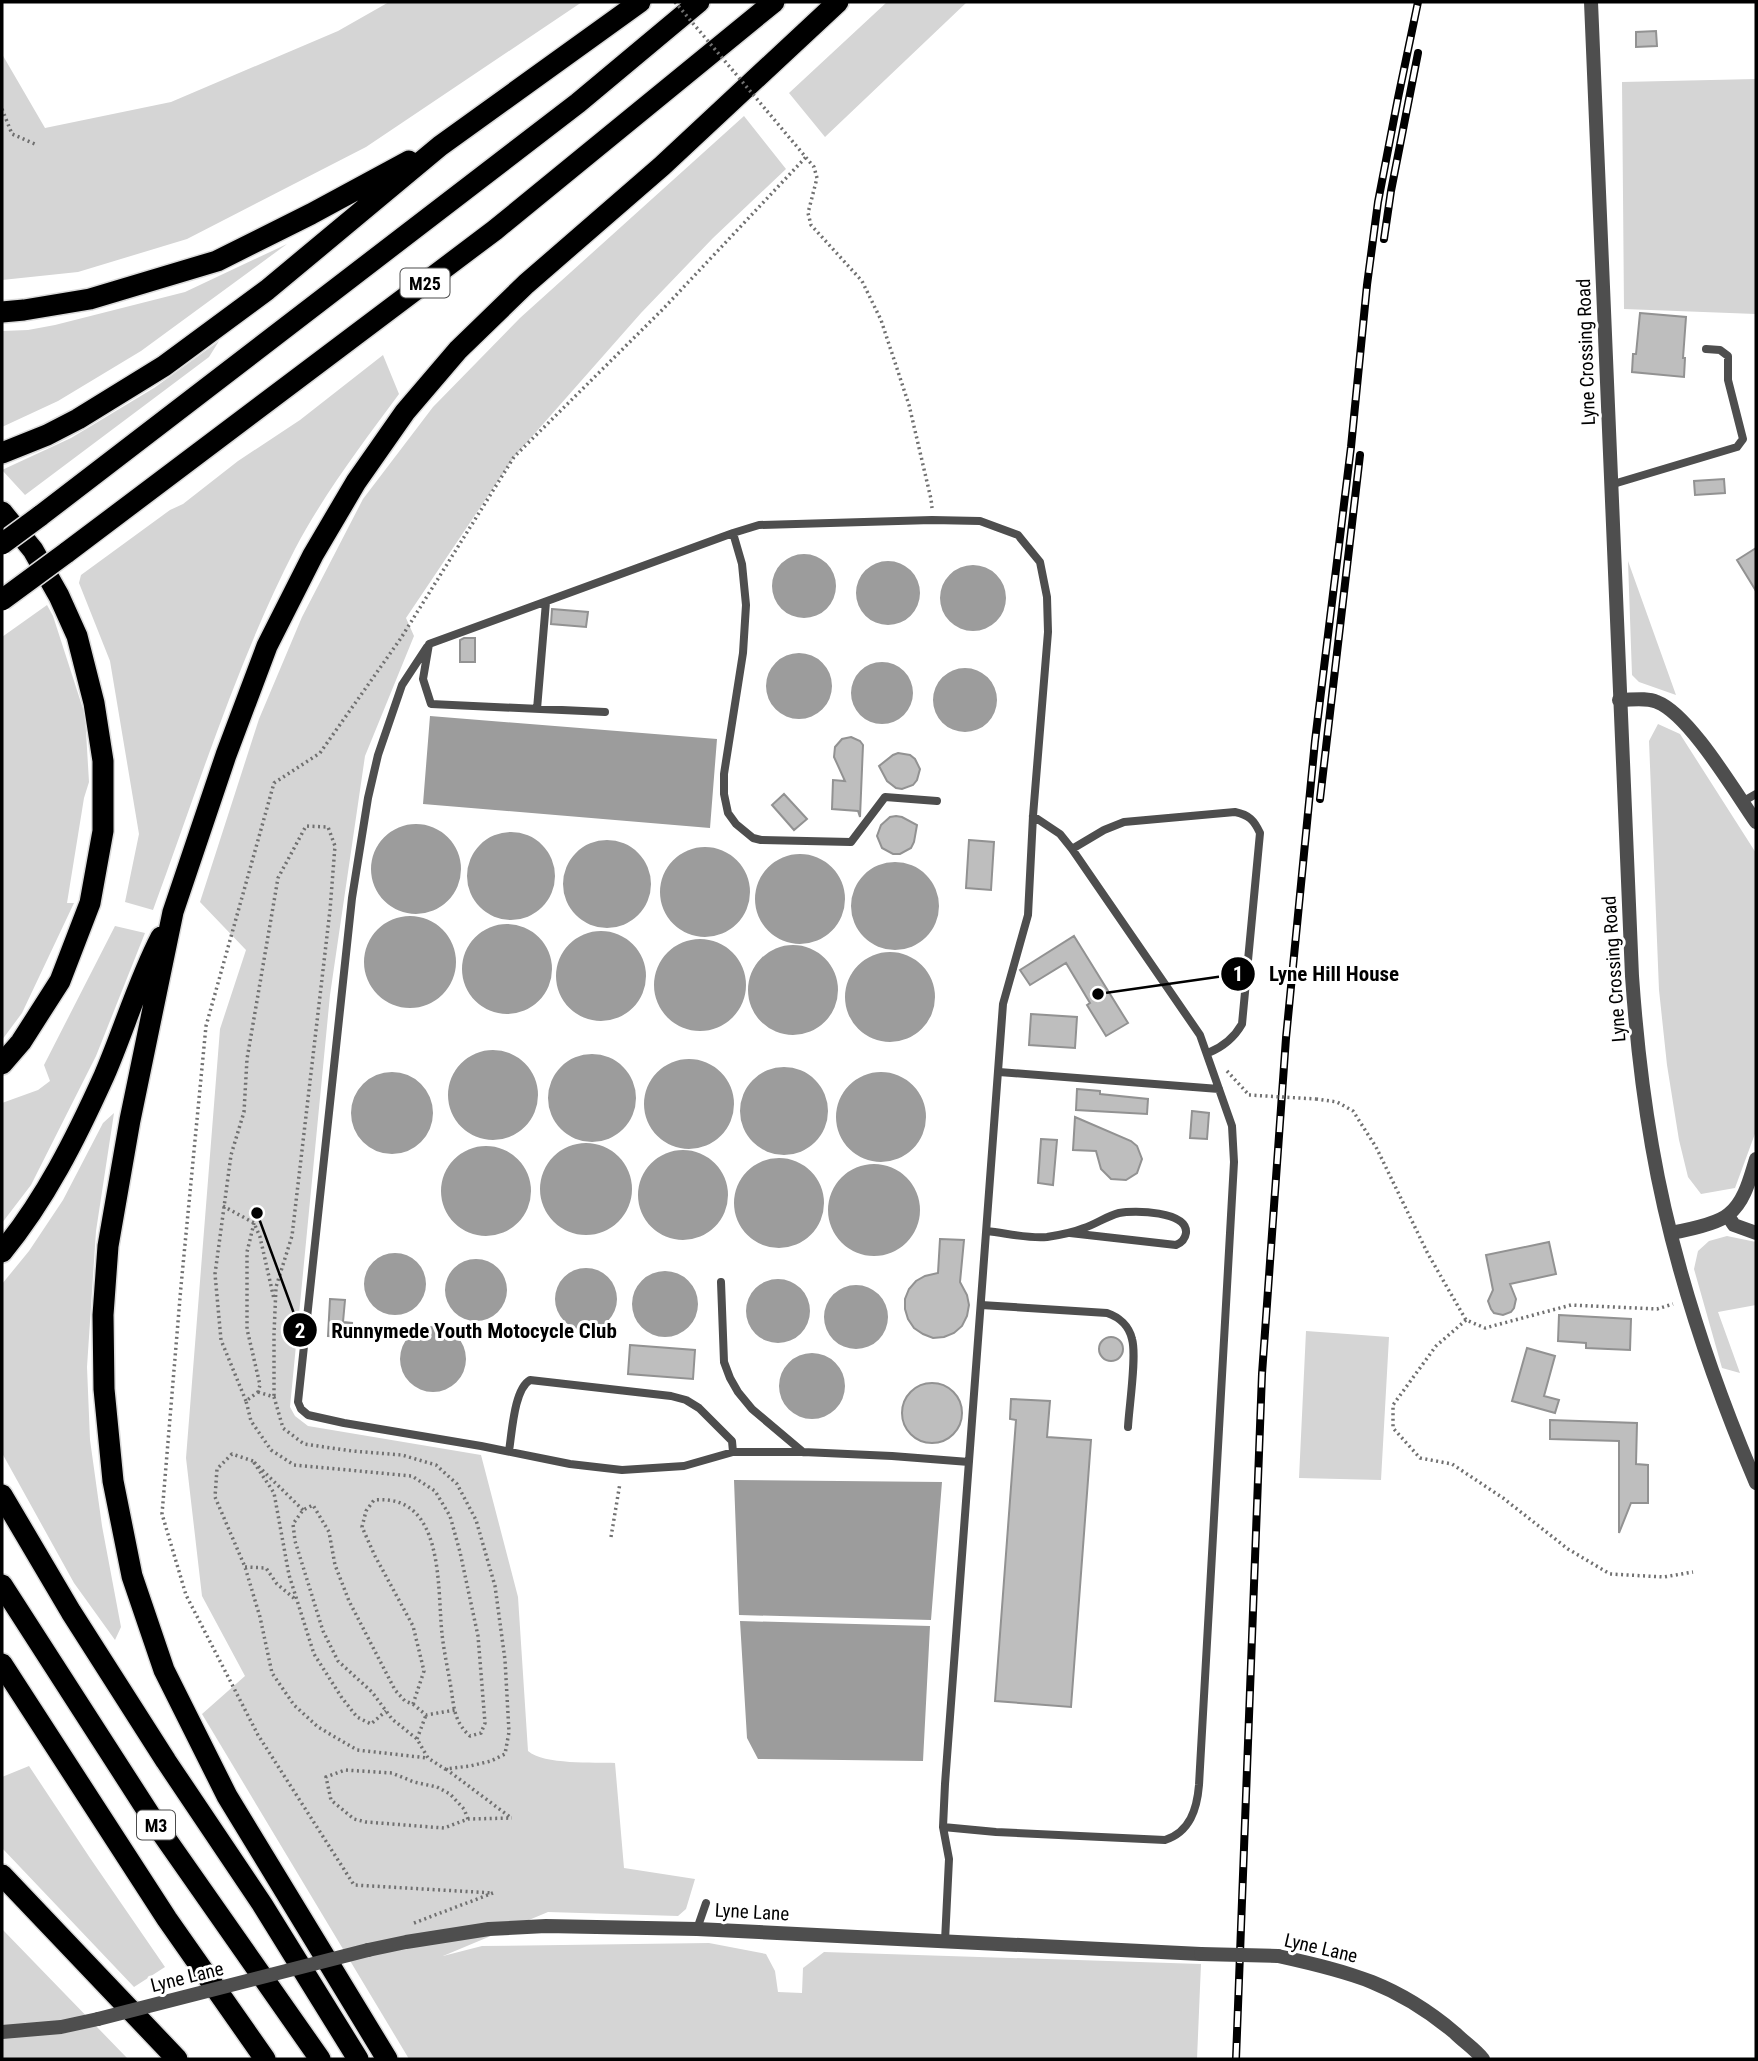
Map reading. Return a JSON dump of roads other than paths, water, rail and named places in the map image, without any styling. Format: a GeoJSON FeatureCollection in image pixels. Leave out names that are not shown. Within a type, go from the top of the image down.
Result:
{"type":"FeatureCollection","features":[{"type":"Feature","properties":{"kind":"highway"},"geometry":{"type":"LineString","coordinates":[[2,453],[78,419],[164,366],[276,282],[440,146],[640,2]]}},
{"type":"Feature","properties":{"kind":"highway","name":"M25"},"geometry":{"type":"LineString","coordinates":[[2,544],[578,103],[699,2]]}},
{"type":"Feature","properties":{"kind":"highway","name":"M25"},"geometry":{"type":"LineString","coordinates":[[2,600],[495,230],[774,2]]}},
{"type":"Feature","properties":{"kind":"highway"},"geometry":{"type":"LineString","coordinates":[[387,2059],[227,1796],[164,1670],[132,1576],[113,1481],[104,1389],[103,1315],[108,1246],[130,1120],[173,912],[226,755],[267,646],[343,503],[405,412],[458,350],[526,284],[662,166],[838,2]]}},
{"type":"Feature","properties":{"kind":"highway"},"geometry":{"type":"LineString","coordinates":[[2,312],[90,299],[217,261],[440,146]]}},
{"type":"Feature","properties":{"kind":"highway"},"geometry":{"type":"LineString","coordinates":[[2,512],[33,550],[59,596],[77,636],[94,703],[103,761],[103,831],[90,903],[60,981],[21,1042],[2,1065]]}},
{"type":"Feature","properties":{"kind":"highway"},"geometry":{"type":"LineString","coordinates":[[2,1252],[52,1181],[104,1075],[149,960],[173,912]]}},
{"type":"Feature","properties":{"kind":"highway"},"geometry":{"type":"LineString","coordinates":[[2,1495],[79,1624],[166,1761],[262,1904],[358,2059]]}},
{"type":"Feature","properties":{"kind":"highway","name":"M3"},"geometry":{"type":"LineString","coordinates":[[2,1584],[159,1829],[320,2059]]}},
{"type":"Feature","properties":{"kind":"highway","name":"M3"},"geometry":{"type":"LineString","coordinates":[[2,1664],[167,1919],[265,2059]]}},
{"type":"Feature","properties":{"kind":"highway"},"geometry":{"type":"LineString","coordinates":[[2,1875],[177,2059]]}},
{"type":"Feature","properties":{"kind":"street","name":"Lyne Crossing Road"},"geometry":{"type":"LineString","coordinates":[[1591,2],[1619,700],[1638,1050],[1652,1146],[1689,1300],[1718,1390],[1756,1483]]}},
{"type":"Feature","properties":{"kind":"street"},"geometry":{"type":"LineString","coordinates":[[1619,700],[1652,700],[1667,707],[1686,723],[1756,822]]}},
{"type":"Feature","properties":{"kind":"street"},"geometry":{"type":"LineString","coordinates":[[1671,1233],[1728,1216],[1742,1198],[1756,1159]]}},
{"type":"Feature","properties":{"kind":"street"},"geometry":{"type":"LineString","coordinates":[[1728,1216],[1734,1225],[1756,1233]]}},
{"type":"Feature","properties":{"kind":"street","name":"Lyne Lane"},"geometry":{"type":"LineString","coordinates":[[2,2032],[61,2027],[98,2020],[407,1942],[489,1929],[546,1926],[697,1929],[1278,1956],[1332,1968],[1381,1984],[1411,2000],[1441,2021],[1483,2059]]}},
{"type":"Feature","properties":{"kind":"lane"},"geometry":{"type":"LineString","coordinates":[[1611,485],[1737,447],[1743,439],[1728,380],[1728,356],[1720,350],[1706,349]]}},
{"type":"Feature","properties":{"kind":"lane"},"geometry":{"type":"LineString","coordinates":[[945,1941],[949,1859],[943,1827],[1003,1004],[1028,915],[1048,632],[1047,597],[1040,562],[1018,535],[979,521],[759,525],[429,644],[402,685],[378,755],[368,798],[352,898],[298,1402],[301,1409],[308,1415],[570,1464],[622,1471],[684,1466],[733,1452],[803,1452],[969,1462]]}},
{"type":"Feature","properties":{"kind":"lane"},"geometry":{"type":"LineString","coordinates":[[733,533],[742,564],[746,606],[743,653],[724,774],[728,813],[736,824],[753,838],[761,840],[851,842],[885,797],[936,801]]}},
{"type":"Feature","properties":{"kind":"lane"},"geometry":{"type":"LineString","coordinates":[[537,709],[546,602]]}},
{"type":"Feature","properties":{"kind":"lane"},"geometry":{"type":"LineString","coordinates":[[429,644],[423,679],[431,704],[605,712]]}},
{"type":"Feature","properties":{"kind":"lane"},"geometry":{"type":"LineString","coordinates":[[1742,802],[1756,794]]}},
{"type":"Feature","properties":{"kind":"lane"},"geometry":{"type":"LineString","coordinates":[[1072,849],[1104,830],[1124,822],[1235,812],[1255,821],[1260,833],[1242,1024],[1237,1033],[1209,1056]]}},
{"type":"Feature","properties":{"kind":"lane"},"geometry":{"type":"LineString","coordinates":[[943,1827],[1165,1840],[1175,1837],[1185,1829],[1195,1809],[1199,1785],[1234,1162],[1232,1126],[1209,1056],[1191,1018],[1072,849],[1060,834],[1033,816]]}},
{"type":"Feature","properties":{"kind":"lane"},"geometry":{"type":"LineString","coordinates":[[999,1072],[1219,1089]]}},
{"type":"Feature","properties":{"kind":"lane"},"geometry":{"type":"LineString","coordinates":[[987,1231],[1043,1237],[1070,1233],[1119,1213],[1137,1211],[1159,1213],[1180,1220],[1186,1232],[1183,1241],[1176,1245],[1070,1233]]}},
{"type":"Feature","properties":{"kind":"lane"},"geometry":{"type":"LineString","coordinates":[[721,1282],[724,1362],[730,1378],[752,1409],[803,1452]]}},
{"type":"Feature","properties":{"kind":"lane"},"geometry":{"type":"LineString","coordinates":[[981,1305],[1107,1313],[1121,1321],[1130,1333],[1134,1348],[1128,1427]]}},
{"type":"Feature","properties":{"kind":"lane"},"geometry":{"type":"LineString","coordinates":[[509,1451],[519,1392],[525,1382],[530,1380],[687,1400],[726,1433],[732,1441],[733,1452]]}},
{"type":"Feature","properties":{"kind":"lane"},"geometry":{"type":"LineString","coordinates":[[697,1929],[706,1903]]}},
{"type":"Feature","properties":{"kind":"railway"},"geometry":{"type":"LineString","coordinates":[[1236,2059],[1262,1374],[1286,1038],[1315,741],[1351,447],[1367,285],[1378,202],[1418,2]]}},
{"type":"Feature","properties":{"kind":"railway"},"geometry":{"type":"LineString","coordinates":[[1384,239],[1418,53]]}},
{"type":"Feature","properties":{"kind":"railway"},"geometry":{"type":"LineString","coordinates":[[1320,799],[1360,455]]}},
{"type":"Feature","properties":{"kind":"place","name":"Lyne Hill House"},"geometry":{"type":"Point","coordinates":[1098,994]}},
{"type":"Feature","properties":{"kind":"place","name":"Runnymede Youth Motocycle Club"},"geometry":{"type":"Point","coordinates":[257,1213]}}]}
